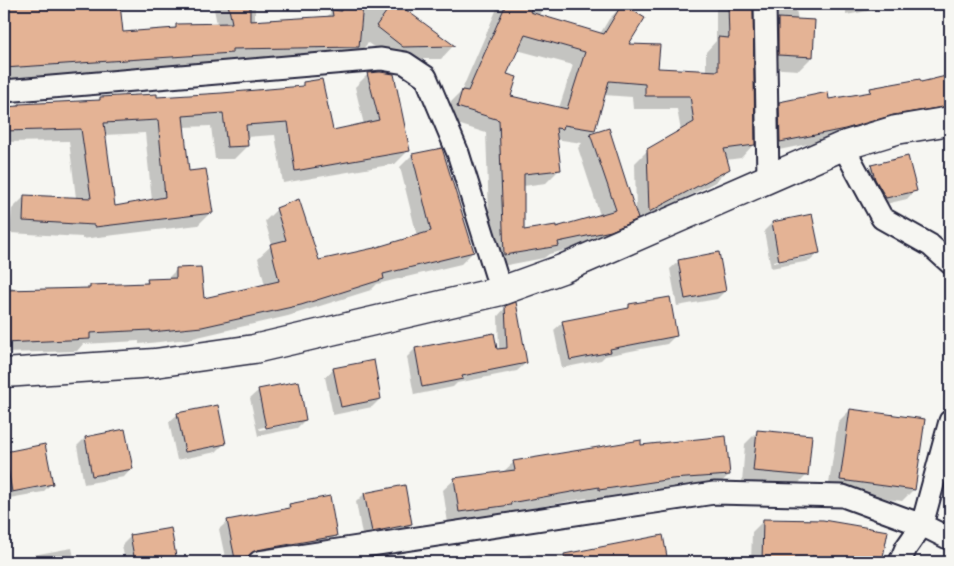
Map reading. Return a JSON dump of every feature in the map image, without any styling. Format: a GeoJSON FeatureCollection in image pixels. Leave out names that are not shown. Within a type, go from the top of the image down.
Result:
{"type":"FeatureCollection","features":[{"type":"Feature","properties":{"kind":"main road"},"geometry":{"type":"LineString","coordinates":[[4,373],[155,363],[254,349],[501,291],[562,268],[843,146],[896,130],[950,121]]}},
{"type":"Feature","properties":{"kind":"street"},"geometry":{"type":"LineString","coordinates":[[765,4],[768,178]]}},
{"type":"Feature","properties":{"kind":"street"},"geometry":{"type":"LineString","coordinates":[[4,91],[381,59],[405,63],[426,77],[454,144],[501,291]]}},
{"type":"Feature","properties":{"kind":"street"},"geometry":{"type":"LineString","coordinates":[[843,146],[882,218],[930,245],[950,264]]}},
{"type":"Feature","properties":{"kind":"street"},"geometry":{"type":"LineString","coordinates":[[930,245],[950,270]]}},
{"type":"Feature","properties":{"kind":"street"},"geometry":{"type":"LineString","coordinates":[[900,562],[906,548],[922,525],[950,421]]}},
{"type":"Feature","properties":{"kind":"street"},"geometry":{"type":"LineString","coordinates":[[259,562],[714,493],[843,496],[922,525],[950,538]]}},
{"type":"Feature","properties":{"kind":"building"},"geometry":{"type":"Polygon","coordinates":[[[4,4],[120,4],[123,32],[176,28],[176,24],[232,23],[228,4],[250,4],[250,21],[333,16],[332,10],[341,11],[342,4],[363,4],[359,47],[232,49],[232,53],[4,68],[4,4]]]}},
{"type":"Feature","properties":{"kind":"building"},"geometry":{"type":"Polygon","coordinates":[[[392,4],[398,4],[455,46],[403,47],[376,26],[392,4]]]}},
{"type":"Feature","properties":{"kind":"building"},"geometry":{"type":"Polygon","coordinates":[[[506,4],[533,4],[530,12],[604,34],[622,4],[645,18],[629,44],[660,45],[658,68],[718,71],[718,37],[729,38],[728,4],[753,4],[755,145],[724,149],[730,169],[649,212],[647,149],[694,122],[690,96],[645,96],[645,84],[609,81],[595,130],[564,125],[563,129],[556,128],[561,170],[524,174],[524,230],[556,225],[556,227],[616,210],[590,134],[609,128],[638,219],[611,231],[558,242],[559,246],[504,255],[499,120],[457,107],[462,90],[468,91],[506,4]],[[525,35],[507,74],[517,77],[511,96],[567,109],[585,52],[525,35]]]}},
{"type":"Feature","properties":{"kind":"building"},"geometry":{"type":"Polygon","coordinates":[[[778,18],[815,20],[813,57],[778,55],[778,18]]]}},
{"type":"Feature","properties":{"kind":"building"},"geometry":{"type":"Polygon","coordinates":[[[367,73],[394,74],[410,151],[295,171],[288,122],[246,125],[248,146],[227,147],[223,113],[183,116],[189,171],[206,169],[213,213],[95,227],[94,225],[23,221],[24,195],[91,198],[81,129],[4,131],[4,107],[19,106],[19,104],[100,100],[100,97],[157,94],[157,97],[303,86],[303,82],[322,79],[333,130],[379,120],[367,73]],[[158,120],[104,123],[115,206],[165,197],[158,120]]]}},
{"type":"Feature","properties":{"kind":"building"},"geometry":{"type":"Polygon","coordinates":[[[950,75],[950,106],[893,115],[845,129],[780,142],[779,102],[828,92],[829,99],[871,92],[870,88],[920,79],[921,82],[950,75]]]}},
{"type":"Feature","properties":{"kind":"building"},"geometry":{"type":"Polygon","coordinates":[[[442,148],[474,252],[383,274],[384,279],[301,305],[202,327],[151,332],[151,330],[90,333],[90,339],[4,343],[4,290],[90,288],[90,285],[148,283],[147,279],[176,278],[176,268],[201,267],[204,298],[279,281],[270,244],[286,240],[276,208],[299,199],[319,260],[374,248],[431,231],[412,154],[442,148]]]}},
{"type":"Feature","properties":{"kind":"building"},"geometry":{"type":"Polygon","coordinates":[[[908,156],[917,191],[886,198],[875,179],[871,165],[908,156]]]}},
{"type":"Feature","properties":{"kind":"building"},"geometry":{"type":"Polygon","coordinates":[[[812,214],[820,253],[779,261],[772,222],[812,214]]]}},
{"type":"Feature","properties":{"kind":"building"},"geometry":{"type":"Polygon","coordinates":[[[719,252],[726,291],[685,299],[678,260],[719,252]]]}},
{"type":"Feature","properties":{"kind":"building"},"geometry":{"type":"Polygon","coordinates":[[[670,297],[677,336],[610,349],[611,352],[570,360],[562,321],[629,308],[629,304],[670,297]]]}},
{"type":"Feature","properties":{"kind":"building"},"geometry":{"type":"Polygon","coordinates":[[[516,302],[527,363],[462,376],[463,379],[422,387],[415,348],[494,333],[497,349],[507,348],[505,306],[516,302]]]}},
{"type":"Feature","properties":{"kind":"building"},"geometry":{"type":"Polygon","coordinates":[[[374,360],[381,399],[341,407],[333,368],[374,360]]]}},
{"type":"Feature","properties":{"kind":"building"},"geometry":{"type":"Polygon","coordinates":[[[299,381],[306,420],[266,428],[258,389],[299,381]]]}},
{"type":"Feature","properties":{"kind":"building"},"geometry":{"type":"Polygon","coordinates":[[[218,405],[226,444],[185,452],[177,413],[218,405]]]}},
{"type":"Feature","properties":{"kind":"building"},"geometry":{"type":"Polygon","coordinates":[[[850,409],[925,419],[915,490],[840,480],[850,409]]]}},
{"type":"Feature","properties":{"kind":"building"},"geometry":{"type":"Polygon","coordinates":[[[125,429],[133,469],[92,476],[85,437],[125,429]]]}},
{"type":"Feature","properties":{"kind":"building"},"geometry":{"type":"Polygon","coordinates":[[[757,430],[812,435],[808,476],[753,471],[757,430]]]}},
{"type":"Feature","properties":{"kind":"building"},"geometry":{"type":"Polygon","coordinates":[[[726,436],[730,475],[672,479],[599,490],[599,487],[510,503],[511,505],[459,512],[454,478],[515,470],[513,461],[641,440],[641,445],[726,436]]]}},
{"type":"Feature","properties":{"kind":"building"},"geometry":{"type":"Polygon","coordinates":[[[45,444],[53,484],[12,492],[5,452],[45,444]]]}},
{"type":"Feature","properties":{"kind":"building"},"geometry":{"type":"Polygon","coordinates":[[[405,485],[412,524],[372,532],[364,493],[405,485]]]}},
{"type":"Feature","properties":{"kind":"building"},"geometry":{"type":"Polygon","coordinates":[[[330,496],[337,536],[257,550],[248,557],[235,559],[227,520],[290,508],[289,504],[330,496]]]}},
{"type":"Feature","properties":{"kind":"building"},"geometry":{"type":"Polygon","coordinates":[[[763,519],[823,520],[888,531],[882,562],[850,562],[812,556],[811,562],[762,562],[763,519]]]}},
{"type":"Feature","properties":{"kind":"building"},"geometry":{"type":"Polygon","coordinates":[[[171,528],[177,562],[135,562],[130,535],[171,528]]]}},
{"type":"Feature","properties":{"kind":"building"},"geometry":{"type":"Polygon","coordinates":[[[663,535],[668,562],[565,562],[564,554],[663,535]]]}}]}
